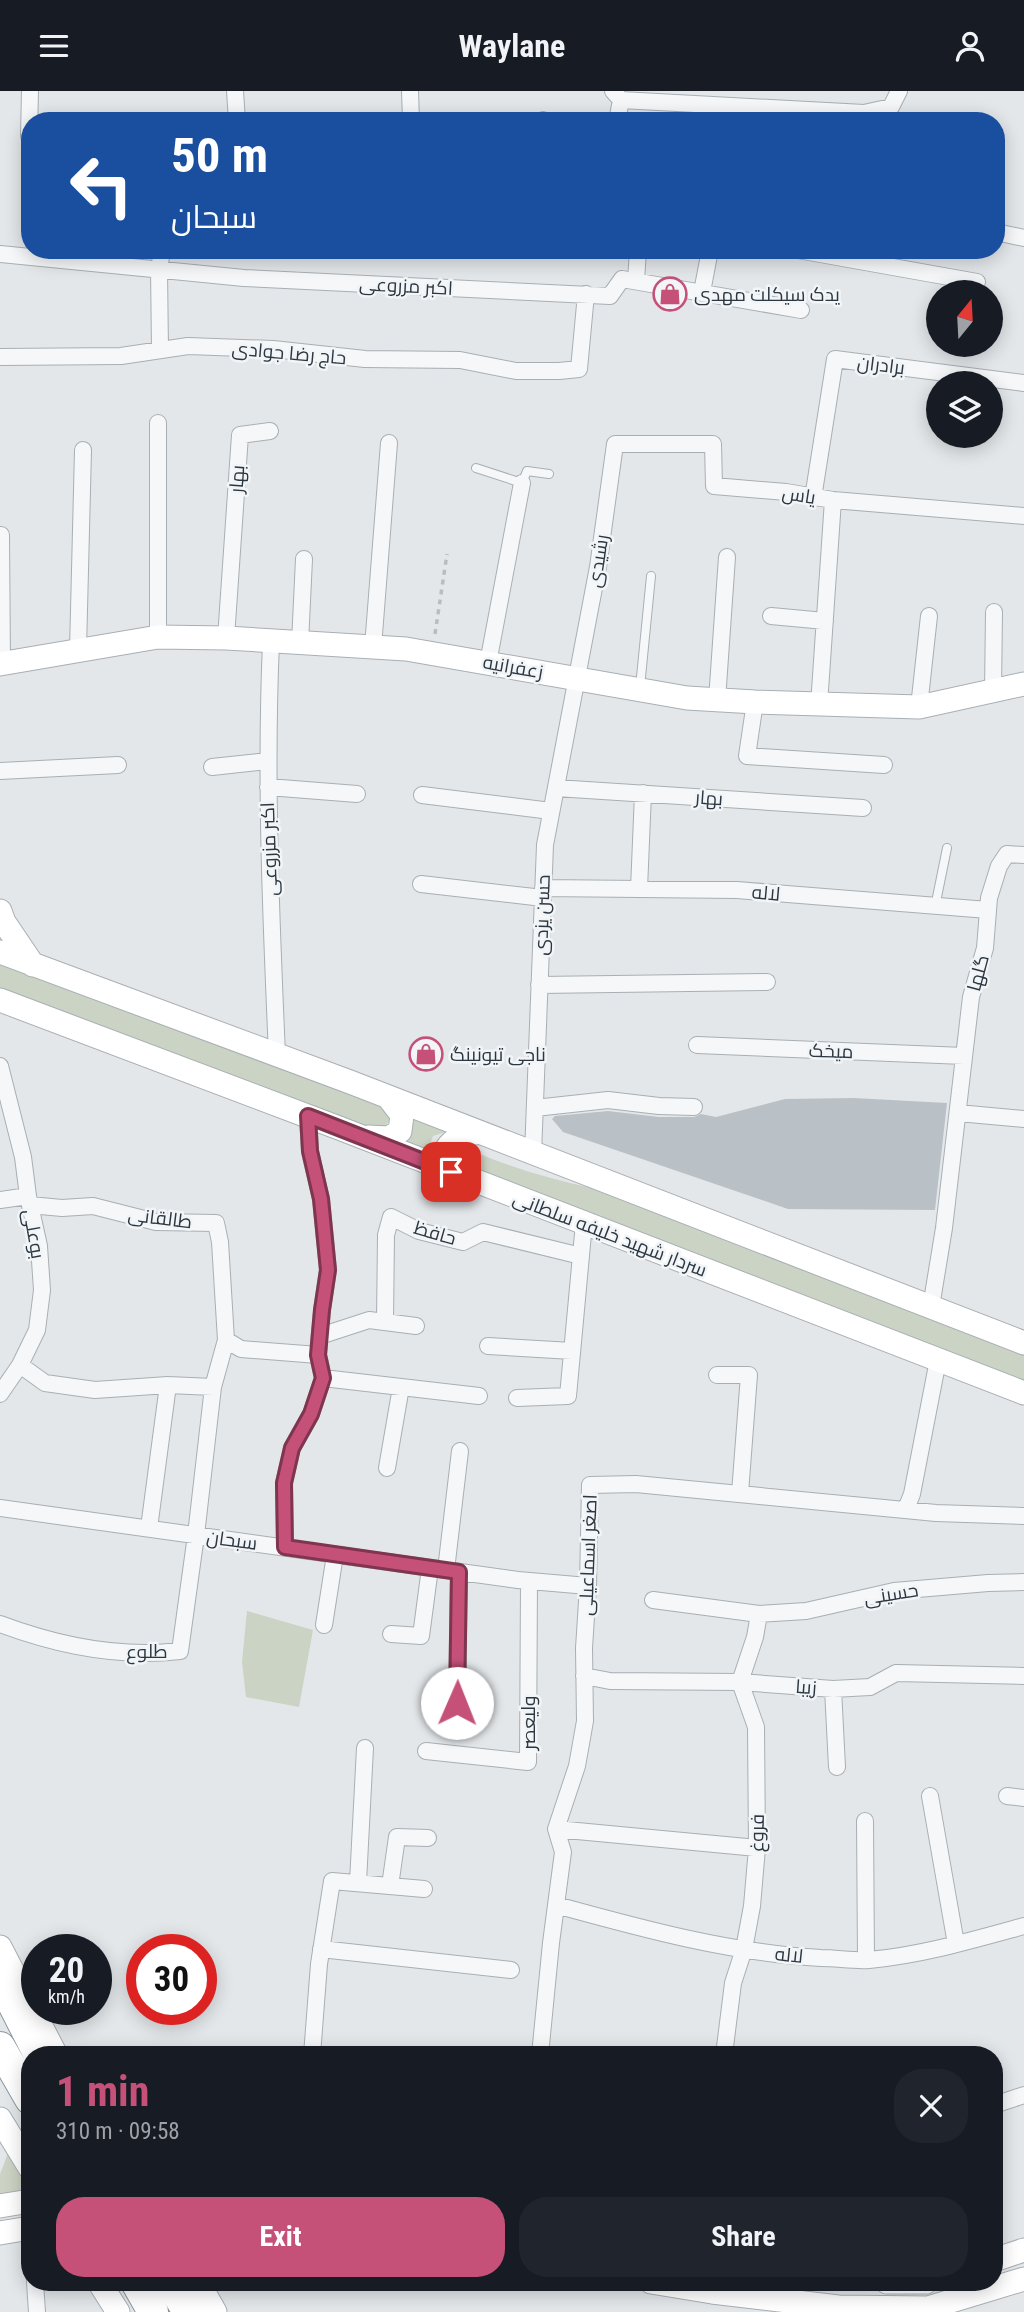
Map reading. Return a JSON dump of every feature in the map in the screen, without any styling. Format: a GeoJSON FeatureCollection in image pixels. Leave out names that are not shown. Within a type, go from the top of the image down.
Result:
{"type":"FeatureCollection","features":[{"type":"Feature","properties":{"kind":"highway"},"geometry":{"type":"LineString","coordinates":[[0,1979],[34,2046]]}},
{"type":"Feature","properties":{"kind":"highway"},"geometry":{"type":"LineString","coordinates":[[0,1989],[33,2046]]}},
{"type":"Feature","properties":{"kind":"highway"},"geometry":{"type":"LineString","coordinates":[[0,2047],[21,2083]]}},
{"type":"Feature","properties":{"kind":"highway"},"geometry":{"type":"LineString","coordinates":[[0,2053],[21,2085]]}},
{"type":"Feature","properties":{"kind":"highway"},"geometry":{"type":"LineString","coordinates":[[141,2291],[153,2312]]}},
{"type":"Feature","properties":{"kind":"highway"},"geometry":{"type":"LineString","coordinates":[[175,2291],[188,2312]]}},
{"type":"Feature","properties":{"kind":"main road","name":"زعفرانیه"},"geometry":{"type":"LineString","coordinates":[[1,664],[158,637],[226,638],[405,649],[687,698],[717,700],[919,707],[1024,684]]}},
{"type":"Feature","properties":{"kind":"main road"},"geometry":{"type":"LineString","coordinates":[[0,911],[4,922],[33,965]]}},
{"type":"Feature","properties":{"kind":"main road"},"geometry":{"type":"LineString","coordinates":[[0,953],[277,1055],[1024,1343]]}},
{"type":"Feature","properties":{"kind":"main road","name":"سردار شهید خلیفه سلطانی"},"geometry":{"type":"LineString","coordinates":[[0,1000],[1024,1393]]}},
{"type":"Feature","properties":{"kind":"main road"},"geometry":{"type":"LineString","coordinates":[[362,1137],[389,1138],[400,1131],[401,1115],[387,1097]]}},
{"type":"Feature","properties":{"kind":"main road"},"geometry":{"type":"LineString","coordinates":[[451,1172],[444,1154],[447,1144],[459,1137],[479,1132]]}},
{"type":"Feature","properties":{"kind":"main road"},"geometry":{"type":"LineString","coordinates":[[0,1947],[51,2046]]}},
{"type":"Feature","properties":{"kind":"main road"},"geometry":{"type":"LineString","coordinates":[[2,2131],[21,2156]]}},
{"type":"Feature","properties":{"kind":"main road"},"geometry":{"type":"LineString","coordinates":[[0,2206],[21,2202]]}},
{"type":"Feature","properties":{"kind":"main road"},"geometry":{"type":"LineString","coordinates":[[0,2233],[21,2230]]}},
{"type":"Feature","properties":{"kind":"main road"},"geometry":{"type":"LineString","coordinates":[[1003,2257],[1024,2250]]}},
{"type":"Feature","properties":{"kind":"main road"},"geometry":{"type":"LineString","coordinates":[[1003,2285],[1024,2279]]}},
{"type":"Feature","properties":{"kind":"main road"},"geometry":{"type":"LineString","coordinates":[[105,2291],[118,2312]]}},
{"type":"Feature","properties":{"kind":"main road"},"geometry":{"type":"LineString","coordinates":[[203,2291],[215,2312]]}},
{"type":"Feature","properties":{"kind":"main road"},"geometry":{"type":"LineString","coordinates":[[738,2291],[838,2307],[928,2308],[984,2291]]}},
{"type":"Feature","properties":{"kind":"street"},"geometry":{"type":"LineString","coordinates":[[30,91],[30,112]]}},
{"type":"Feature","properties":{"kind":"street"},"geometry":{"type":"LineString","coordinates":[[235,91],[236,112]]}},
{"type":"Feature","properties":{"kind":"street"},"geometry":{"type":"LineString","coordinates":[[411,91],[411,112]]}},
{"type":"Feature","properties":{"kind":"street"},"geometry":{"type":"LineString","coordinates":[[868,112],[891,107],[899,91]]}},
{"type":"Feature","properties":{"kind":"street"},"geometry":{"type":"LineString","coordinates":[[617,95],[850,112]]}},
{"type":"Feature","properties":{"kind":"street"},"geometry":{"type":"LineString","coordinates":[[1005,234],[1024,238]]}},
{"type":"Feature","properties":{"kind":"street","name":"اکبر مزروعی"},"geometry":{"type":"LineString","coordinates":[[0,254],[21,256]]}},
{"type":"Feature","properties":{"kind":"street","name":"اکبر مزروعی"},"geometry":{"type":"LineString","coordinates":[[50,259],[244,278],[611,296],[622,279],[636,281]]}},
{"type":"Feature","properties":{"kind":"street"},"geometry":{"type":"LineString","coordinates":[[160,350],[161,259]]}},
{"type":"Feature","properties":{"kind":"street"},"geometry":{"type":"LineString","coordinates":[[637,259],[636,281],[801,310]]}},
{"type":"Feature","properties":{"kind":"street"},"geometry":{"type":"LineString","coordinates":[[702,292],[708,259]]}},
{"type":"Feature","properties":{"kind":"street"},"geometry":{"type":"LineString","coordinates":[[848,259],[966,280]]}},
{"type":"Feature","properties":{"kind":"street","name":"حاج رضا جوادی"},"geometry":{"type":"LineString","coordinates":[[0,357],[121,356],[188,346],[273,349],[365,359],[460,361],[516,371],[559,372],[579,369],[586,294]]}},
{"type":"Feature","properties":{"kind":"street","name":"برادران"},"geometry":{"type":"LineString","coordinates":[[813,498],[835,359],[1024,383]]}},
{"type":"Feature","properties":{"kind":"street"},"geometry":{"type":"LineString","coordinates":[[158,423],[158,637]]}},
{"type":"Feature","properties":{"kind":"street","name":"بهار"},"geometry":{"type":"LineString","coordinates":[[226,638],[240,435],[270,431]]}},
{"type":"Feature","properties":{"kind":"street"},"geometry":{"type":"LineString","coordinates":[[373,647],[389,443]]}},
{"type":"Feature","properties":{"kind":"street","name":"یاس"},"geometry":{"type":"LineString","coordinates":[[615,444],[713,445],[714,486],[786,492],[833,501],[1024,516]]}},
{"type":"Feature","properties":{"kind":"street","name":"رشیدی"},"geometry":{"type":"LineString","coordinates":[[575,678],[598,567],[615,444]]}},
{"type":"Feature","properties":{"kind":"street"},"geometry":{"type":"LineString","coordinates":[[78,650],[83,450]]}},
{"type":"Feature","properties":{"kind":"street"},"geometry":{"type":"LineString","coordinates":[[488,663],[523,483]]}},
{"type":"Feature","properties":{"kind":"street"},"geometry":{"type":"LineString","coordinates":[[819,705],[833,501]]}},
{"type":"Feature","properties":{"kind":"street"},"geometry":{"type":"LineString","coordinates":[[1,535],[1,664]]}},
{"type":"Feature","properties":{"kind":"street"},"geometry":{"type":"LineString","coordinates":[[717,700],[727,557]]}},
{"type":"Feature","properties":{"kind":"street"},"geometry":{"type":"LineString","coordinates":[[300,643],[304,559]]}},
{"type":"Feature","properties":{"kind":"street"},"geometry":{"type":"LineString","coordinates":[[993,691],[994,612]]}},
{"type":"Feature","properties":{"kind":"street"},"geometry":{"type":"LineString","coordinates":[[771,616],[825,621]]}},
{"type":"Feature","properties":{"kind":"street"},"geometry":{"type":"LineString","coordinates":[[919,707],[929,616]]}},
{"type":"Feature","properties":{"kind":"street","name":"اکبر مزروعی"},"geometry":{"type":"LineString","coordinates":[[271,642],[268,787],[277,1055]]}},
{"type":"Feature","properties":{"kind":"street","name":"حسن یزدی"},"geometry":{"type":"LineString","coordinates":[[533,1154],[545,845],[575,678]]}},
{"type":"Feature","properties":{"kind":"street"},"geometry":{"type":"LineString","coordinates":[[755,702],[747,756],[884,765]]}},
{"type":"Feature","properties":{"kind":"street"},"geometry":{"type":"LineString","coordinates":[[212,767],[268,761]]}},
{"type":"Feature","properties":{"kind":"street"},"geometry":{"type":"LineString","coordinates":[[0,771],[118,765]]}},
{"type":"Feature","properties":{"kind":"street"},"geometry":{"type":"LineString","coordinates":[[268,787],[357,794]]}},
{"type":"Feature","properties":{"kind":"street","name":"بهار"},"geometry":{"type":"LineString","coordinates":[[555,788],[863,808]]}},
{"type":"Feature","properties":{"kind":"street"},"geometry":{"type":"LineString","coordinates":[[639,889],[643,793]]}},
{"type":"Feature","properties":{"kind":"street"},"geometry":{"type":"LineString","coordinates":[[422,795],[551,811]]}},
{"type":"Feature","properties":{"kind":"street","name":"گلها"},"geometry":{"type":"LineString","coordinates":[[931,1307],[944,1228],[971,997],[985,948],[989,898],[999,866],[1007,854],[1024,855]]}},
{"type":"Feature","properties":{"kind":"street","name":"لاله"},"geometry":{"type":"LineString","coordinates":[[421,884],[543,893],[639,889],[737,890],[988,910]]}},
{"type":"Feature","properties":{"kind":"street"},"geometry":{"type":"LineString","coordinates":[[539,985],[767,982]]}},
{"type":"Feature","properties":{"kind":"street","name":"میخک"},"geometry":{"type":"LineString","coordinates":[[697,1045],[964,1056]]}},
{"type":"Feature","properties":{"kind":"street","name":"بوعلی"},"geometry":{"type":"LineString","coordinates":[[0,1066],[23,1157],[38,1245],[42,1290],[37,1329],[20,1365],[0,1394]]}},
{"type":"Feature","properties":{"kind":"street"},"geometry":{"type":"LineString","coordinates":[[535,1108],[608,1100],[694,1107]]}},
{"type":"Feature","properties":{"kind":"street"},"geometry":{"type":"LineString","coordinates":[[958,1113],[1024,1119]]}},
{"type":"Feature","properties":{"kind":"street"},"geometry":{"type":"LineString","coordinates":[[285,1547],[284,1483],[292,1448],[311,1414],[323,1378],[318,1355],[328,1270],[321,1199],[310,1151],[308,1116]]}},
{"type":"Feature","properties":{"kind":"street"},"geometry":{"type":"LineString","coordinates":[[0,1199],[29,1201]]}},
{"type":"Feature","properties":{"kind":"street","name":"طالقانی"},"geometry":{"type":"LineString","coordinates":[[29,1201],[62,1209],[93,1206],[156,1221],[215,1223],[222,1263],[226,1340],[213,1387],[196,1535]]}},
{"type":"Feature","properties":{"kind":"street","name":"حافظ"},"geometry":{"type":"LineString","coordinates":[[385,1322],[386,1235],[391,1217],[419,1231],[463,1242],[483,1232],[581,1256]]}},
{"type":"Feature","properties":{"kind":"street"},"geometry":{"type":"LineString","coordinates":[[517,1398],[568,1397],[583,1223]]}},
{"type":"Feature","properties":{"kind":"street"},"geometry":{"type":"LineString","coordinates":[[320,1336],[369,1320],[416,1326]]}},
{"type":"Feature","properties":{"kind":"street"},"geometry":{"type":"LineString","coordinates":[[226,1340],[241,1349],[318,1355]]}},
{"type":"Feature","properties":{"kind":"street"},"geometry":{"type":"LineString","coordinates":[[488,1346],[572,1351]]}},
{"type":"Feature","properties":{"kind":"street"},"geometry":{"type":"LineString","coordinates":[[906,1509],[912,1494],[938,1360]]}},
{"type":"Feature","properties":{"kind":"street"},"geometry":{"type":"LineString","coordinates":[[20,1365],[45,1383],[95,1390],[168,1385],[213,1387]]}},
{"type":"Feature","properties":{"kind":"street"},"geometry":{"type":"LineString","coordinates":[[717,1375],[749,1375],[740,1493]]}},
{"type":"Feature","properties":{"kind":"street"},"geometry":{"type":"LineString","coordinates":[[323,1378],[479,1397]]}},
{"type":"Feature","properties":{"kind":"street"},"geometry":{"type":"LineString","coordinates":[[149,1528],[168,1385]]}},
{"type":"Feature","properties":{"kind":"street"},"geometry":{"type":"LineString","coordinates":[[387,1468],[401,1387]]}},
{"type":"Feature","properties":{"kind":"street"},"geometry":{"type":"LineString","coordinates":[[457,1703],[445,1570],[460,1451]]}},
{"type":"Feature","properties":{"kind":"street","name":"اصغر اسماعیلی"},"geometry":{"type":"LineString","coordinates":[[541,2046],[563,1852],[556,1829],[577,1766],[585,1721],[590,1485],[636,1484],[936,1513],[1024,1516]]}},
{"type":"Feature","properties":{"kind":"street","name":"سبحان"},"geometry":{"type":"LineString","coordinates":[[0,1508],[445,1570],[588,1586]]}},
{"type":"Feature","properties":{"kind":"street","name":"طلوع"},"geometry":{"type":"LineString","coordinates":[[0,1624],[38,1638],[106,1651],[180,1651],[196,1535]]}},
{"type":"Feature","properties":{"kind":"street"},"geometry":{"type":"LineString","coordinates":[[324,1625],[335,1555]]}},
{"type":"Feature","properties":{"kind":"street"},"geometry":{"type":"LineString","coordinates":[[391,1634],[421,1636],[445,1570]]}},
{"type":"Feature","properties":{"kind":"street","name":"ولیعصر"},"geometry":{"type":"LineString","coordinates":[[426,1751],[528,1762],[529,1581]]}},
{"type":"Feature","properties":{"kind":"street","name":"حسینی"},"geometry":{"type":"LineString","coordinates":[[653,1600],[759,1614],[806,1611],[894,1591],[1024,1582]]}},
{"type":"Feature","properties":{"kind":"street"},"geometry":{"type":"LineString","coordinates":[[740,1682],[755,1637],[759,1614]]}},
{"type":"Feature","properties":{"kind":"street","name":"زیبا"},"geometry":{"type":"LineString","coordinates":[[584,1677],[610,1681],[740,1682],[833,1689],[870,1687],[896,1673],[1024,1675]]}},
{"type":"Feature","properties":{"kind":"street","name":"فروغ"},"geometry":{"type":"LineString","coordinates":[[725,2046],[733,1983],[744,1949],[752,1906],[757,1848],[755,1727],[740,1682]]}},
{"type":"Feature","properties":{"kind":"street"},"geometry":{"type":"LineString","coordinates":[[833,1689],[837,1766]]}},
{"type":"Feature","properties":{"kind":"street"},"geometry":{"type":"LineString","coordinates":[[358,1882],[365,1748]]}},
{"type":"Feature","properties":{"kind":"street"},"geometry":{"type":"LineString","coordinates":[[929,1796],[956,1944]]}},
{"type":"Feature","properties":{"kind":"street"},"geometry":{"type":"LineString","coordinates":[[1007,1796],[1024,1798]]}},
{"type":"Feature","properties":{"kind":"street"},"geometry":{"type":"LineString","coordinates":[[865,1821],[866,1960]]}},
{"type":"Feature","properties":{"kind":"street"},"geometry":{"type":"LineString","coordinates":[[556,1829],[757,1848]]}},
{"type":"Feature","properties":{"kind":"street"},"geometry":{"type":"LineString","coordinates":[[390,1886],[397,1837],[428,1838]]}},
{"type":"Feature","properties":{"kind":"street"},"geometry":{"type":"LineString","coordinates":[[313,2046],[321,1949],[332,1881],[424,1889]]}},
{"type":"Feature","properties":{"kind":"street","name":"لاله"},"geometry":{"type":"LineString","coordinates":[[556,1905],[650,1931],[744,1949],[789,1956],[866,1960],[934,1950],[1024,1926]]}},
{"type":"Feature","properties":{"kind":"street"},"geometry":{"type":"LineString","coordinates":[[321,1949],[510,1970]]}},
{"type":"Feature","properties":{"kind":"street"},"geometry":{"type":"LineString","coordinates":[[1003,2102],[1024,2095]]}},
{"type":"Feature","properties":{"kind":"street"},"geometry":{"type":"LineString","coordinates":[[36,2291],[37,2312]]}},
{"type":"Feature","properties":{"kind":"lane"},"geometry":{"type":"LineString","coordinates":[[476,468],[523,483],[527,471],[549,474]]}},
{"type":"Feature","properties":{"kind":"lane"},"geometry":{"type":"LineString","coordinates":[[639,689],[651,576]]}},
{"type":"Feature","properties":{"kind":"lane"},"geometry":{"type":"LineString","coordinates":[[935,907],[947,848]]}},
{"type":"Feature","properties":{"kind":"path"},"geometry":{"type":"LineString","coordinates":[[432,654],[447,554]]}},
{"type":"Feature","properties":{"kind":"green space"},"geometry":{"type":"Polygon","coordinates":[[[0,963],[385,1107],[390,1120],[382,1130],[358,1123],[0,992],[0,963]]]}},
{"type":"Feature","properties":{"kind":"green space"},"geometry":{"type":"Polygon","coordinates":[[[410,1117],[446,1132],[433,1136],[429,1147],[434,1159],[396,1140],[407,1138],[412,1129],[410,1117]]]}},
{"type":"Feature","properties":{"kind":"green space"},"geometry":{"type":"Polygon","coordinates":[[[471,1150],[539,1175],[610,1192],[1024,1355],[1024,1384],[462,1167],[455,1158],[459,1151],[471,1150]]]}},
{"type":"Feature","properties":{"kind":"green space"},"geometry":{"type":"Polygon","coordinates":[[[247,1611],[313,1630],[299,1707],[246,1697],[242,1662],[247,1611]]]}},
{"type":"Feature","properties":{"kind":"green space"},"geometry":{"type":"Polygon","coordinates":[[[10,2148],[21,2169],[21,2193],[0,2195],[0,2174],[10,2148]]]}},
{"type":"Feature","properties":{"kind":"building"},"geometry":{"type":"Polygon","coordinates":[[[854,1098],[947,1103],[935,1210],[788,1209],[563,1132],[552,1119],[555,1116],[608,1111],[659,1117],[694,1117],[701,1114],[716,1117],[785,1099],[854,1098]]]}},
{"type":"Feature","properties":{"kind":"place","name":"یدک سیکلت مهدی"},"geometry":{"type":"Point","coordinates":[670,294]}},
{"type":"Feature","properties":{"kind":"place","name":"ناجی‌ تیونینگ"},"geometry":{"type":"Point","coordinates":[426,1054]}},
{"type":"Feature","properties":{"kind":"route"},"geometry":{"type":"LineString","coordinates":[[451,1172],[308,1116],[310,1151],[321,1199],[328,1270],[318,1355],[323,1378],[311,1414],[292,1448],[284,1483],[284,1518],[285,1547],[459,1572],[457,1703]]}}]}
